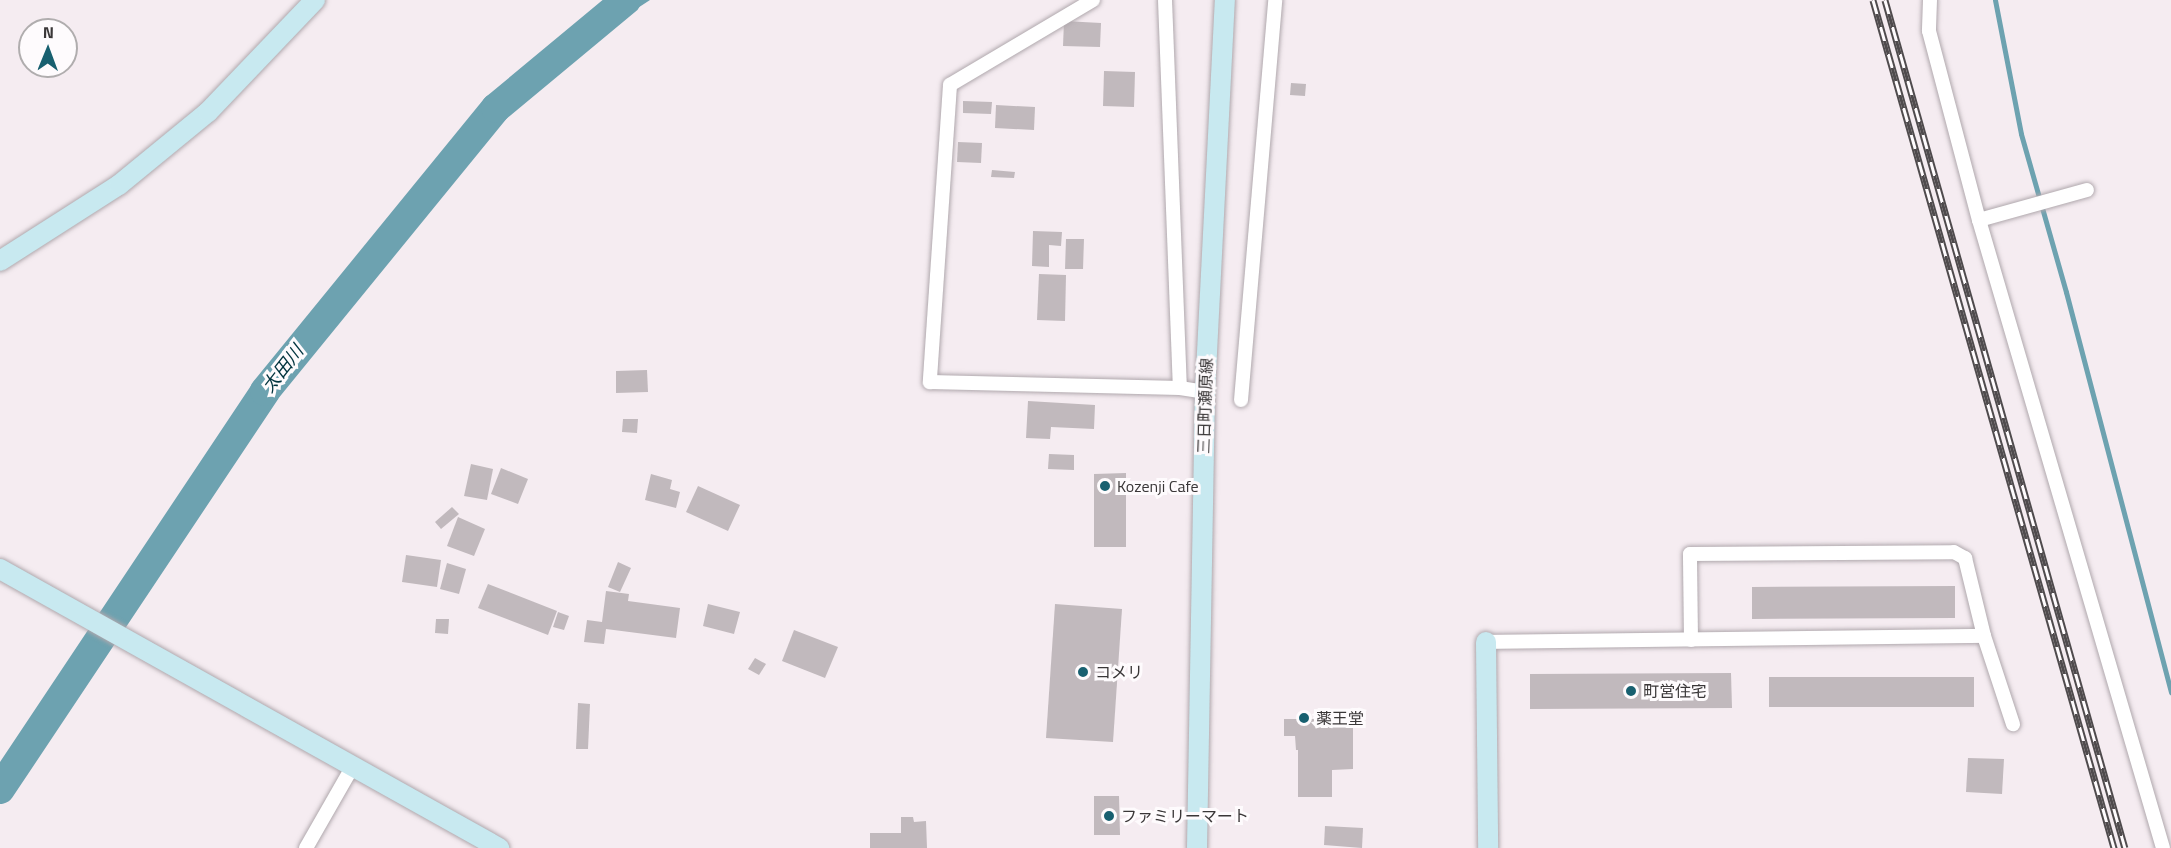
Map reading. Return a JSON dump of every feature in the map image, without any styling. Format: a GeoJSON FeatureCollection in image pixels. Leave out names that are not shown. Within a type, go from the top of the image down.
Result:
{"type":"FeatureCollection","features":[{"type":"Feature","properties":{"kind":"street"},"geometry":{"type":"LineString","coordinates":[[0,261],[119,185],[200,119],[315,0]]}},
{"type":"Feature","properties":{"kind":"street"},"geometry":{"type":"LineString","coordinates":[[1093,0],[950,85],[930,382],[1180,388],[1205,392]]}},
{"type":"Feature","properties":{"kind":"street"},"geometry":{"type":"LineString","coordinates":[[1165,0],[1180,388]]}},
{"type":"Feature","properties":{"kind":"street","name":"三日町瀬原線"},"geometry":{"type":"LineString","coordinates":[[1197,848],[1205,392],[1225,0]]}},
{"type":"Feature","properties":{"kind":"street"},"geometry":{"type":"LineString","coordinates":[[1241,400],[1275,0]]}},
{"type":"Feature","properties":{"kind":"street"},"geometry":{"type":"LineString","coordinates":[[1930,0],[1929,31],[1985,219],[2163,848]]}},
{"type":"Feature","properties":{"kind":"street"},"geometry":{"type":"LineString","coordinates":[[1985,219],[2087,190]]}},
{"type":"Feature","properties":{"kind":"street"},"geometry":{"type":"LineString","coordinates":[[1691,640],[1690,554],[1954,552],[1965,558],[1984,636],[2013,724]]}},
{"type":"Feature","properties":{"kind":"street"},"geometry":{"type":"LineString","coordinates":[[8,572],[499,848]]}},
{"type":"Feature","properties":{"kind":"street"},"geometry":{"type":"LineString","coordinates":[[1488,848],[1486,642],[1984,636]]}},
{"type":"Feature","properties":{"kind":"street"},"geometry":{"type":"LineString","coordinates":[[306,848],[353,766]]}},
{"type":"Feature","properties":{"kind":"water"},"geometry":{"type":"Polygon","coordinates":[[[612,0],[650,0],[526,81],[612,0]]]}},
{"type":"Feature","properties":{"kind":"building"},"geometry":{"type":"Polygon","coordinates":[[[1064,21],[1101,23],[1100,47],[1063,46],[1064,21]]]}},
{"type":"Feature","properties":{"kind":"building"},"geometry":{"type":"Polygon","coordinates":[[[1104,71],[1135,72],[1134,107],[1103,106],[1104,71]]]}},
{"type":"Feature","properties":{"kind":"building"},"geometry":{"type":"Polygon","coordinates":[[[1291,83],[1306,84],[1305,96],[1290,95],[1291,83]]]}},
{"type":"Feature","properties":{"kind":"building"},"geometry":{"type":"Polygon","coordinates":[[[963,101],[992,102],[991,114],[963,113],[963,101]]]}},
{"type":"Feature","properties":{"kind":"building"},"geometry":{"type":"Polygon","coordinates":[[[996,105],[1035,107],[1034,130],[995,128],[996,105]]]}},
{"type":"Feature","properties":{"kind":"building"},"geometry":{"type":"Polygon","coordinates":[[[958,142],[982,143],[981,163],[957,162],[958,142]]]}},
{"type":"Feature","properties":{"kind":"building"},"geometry":{"type":"Polygon","coordinates":[[[992,170],[1015,172],[1014,178],[991,177],[992,170]]]}},
{"type":"Feature","properties":{"kind":"building"},"geometry":{"type":"Polygon","coordinates":[[[1033,231],[1062,232],[1061,246],[1049,245],[1049,267],[1032,266],[1033,231]]]}},
{"type":"Feature","properties":{"kind":"building"},"geometry":{"type":"Polygon","coordinates":[[[1066,239],[1084,239],[1083,269],[1065,269],[1066,239]]]}},
{"type":"Feature","properties":{"kind":"building"},"geometry":{"type":"Polygon","coordinates":[[[1039,274],[1066,275],[1065,321],[1037,320],[1039,274]]]}},
{"type":"Feature","properties":{"kind":"building"},"geometry":{"type":"Polygon","coordinates":[[[647,370],[648,392],[616,393],[616,371],[647,370]]]}},
{"type":"Feature","properties":{"kind":"building"},"geometry":{"type":"Polygon","coordinates":[[[1028,401],[1095,405],[1094,429],[1051,427],[1050,439],[1026,438],[1028,401]]]}},
{"type":"Feature","properties":{"kind":"building"},"geometry":{"type":"Polygon","coordinates":[[[623,419],[638,419],[637,433],[622,432],[623,419]]]}},
{"type":"Feature","properties":{"kind":"building"},"geometry":{"type":"Polygon","coordinates":[[[1049,454],[1074,455],[1074,470],[1048,469],[1049,454]]]}},
{"type":"Feature","properties":{"kind":"building"},"geometry":{"type":"Polygon","coordinates":[[[471,464],[493,469],[487,500],[464,496],[471,464]]]}},
{"type":"Feature","properties":{"kind":"building"},"geometry":{"type":"Polygon","coordinates":[[[501,468],[528,479],[518,504],[491,494],[501,468]]]}},
{"type":"Feature","properties":{"kind":"building"},"geometry":{"type":"Polygon","coordinates":[[[1126,473],[1126,547],[1094,547],[1094,474],[1126,473]]]}},
{"type":"Feature","properties":{"kind":"building"},"geometry":{"type":"Polygon","coordinates":[[[651,474],[672,480],[670,489],[680,492],[676,508],[645,500],[651,474]]]}},
{"type":"Feature","properties":{"kind":"building"},"geometry":{"type":"Polygon","coordinates":[[[698,486],[740,505],[728,531],[686,512],[698,486]]]}},
{"type":"Feature","properties":{"kind":"building"},"geometry":{"type":"Polygon","coordinates":[[[452,507],[459,514],[441,529],[435,522],[452,507]]]}},
{"type":"Feature","properties":{"kind":"building"},"geometry":{"type":"Polygon","coordinates":[[[458,517],[485,529],[474,556],[447,546],[458,517]]]}},
{"type":"Feature","properties":{"kind":"building"},"geometry":{"type":"Polygon","coordinates":[[[406,555],[441,560],[437,587],[402,582],[406,555]]]}},
{"type":"Feature","properties":{"kind":"building"},"geometry":{"type":"Polygon","coordinates":[[[618,562],[631,568],[620,592],[608,587],[618,562]]]}},
{"type":"Feature","properties":{"kind":"building"},"geometry":{"type":"Polygon","coordinates":[[[447,563],[466,569],[459,594],[440,589],[447,563]]]}},
{"type":"Feature","properties":{"kind":"building"},"geometry":{"type":"Polygon","coordinates":[[[488,584],[557,611],[548,635],[478,608],[488,584]]]}},
{"type":"Feature","properties":{"kind":"building"},"geometry":{"type":"Polygon","coordinates":[[[1955,586],[1955,618],[1752,619],[1752,587],[1955,586]]]}},
{"type":"Feature","properties":{"kind":"building"},"geometry":{"type":"Polygon","coordinates":[[[606,591],[629,594],[628,601],[680,608],[676,638],[606,629],[604,644],[584,642],[587,620],[602,622],[606,591]]]}},
{"type":"Feature","properties":{"kind":"building"},"geometry":{"type":"Polygon","coordinates":[[[708,604],[740,612],[734,634],[703,626],[708,604]]]}},
{"type":"Feature","properties":{"kind":"building"},"geometry":{"type":"Polygon","coordinates":[[[1055,604],[1122,609],[1113,742],[1046,738],[1055,604]]]}},
{"type":"Feature","properties":{"kind":"building"},"geometry":{"type":"Polygon","coordinates":[[[558,612],[569,616],[564,630],[553,627],[558,612]]]}},
{"type":"Feature","properties":{"kind":"building"},"geometry":{"type":"Polygon","coordinates":[[[436,619],[449,619],[448,634],[435,633],[436,619]]]}},
{"type":"Feature","properties":{"kind":"building"},"geometry":{"type":"Polygon","coordinates":[[[794,630],[838,647],[825,678],[782,661],[794,630]]]}},
{"type":"Feature","properties":{"kind":"building"},"geometry":{"type":"Polygon","coordinates":[[[755,658],[766,664],[759,675],[748,669],[755,658]]]}},
{"type":"Feature","properties":{"kind":"building","name":"町営住宅"},"geometry":{"type":"Polygon","coordinates":[[[1731,673],[1732,708],[1530,709],[1530,674],[1731,673]]]}},
{"type":"Feature","properties":{"kind":"building"},"geometry":{"type":"Polygon","coordinates":[[[1769,677],[1974,677],[1974,707],[1769,707],[1769,677]]]}},
{"type":"Feature","properties":{"kind":"building"},"geometry":{"type":"Polygon","coordinates":[[[578,703],[590,704],[588,749],[576,749],[578,703]]]}},
{"type":"Feature","properties":{"kind":"building"},"geometry":{"type":"Polygon","coordinates":[[[1333,712],[1353,712],[1353,769],[1332,770],[1332,797],[1298,797],[1298,750],[1296,750],[1295,736],[1284,736],[1284,719],[1333,719],[1333,712]]]}},
{"type":"Feature","properties":{"kind":"building"},"geometry":{"type":"Polygon","coordinates":[[[1968,758],[2004,759],[2002,794],[1966,792],[1968,758]]]}},
{"type":"Feature","properties":{"kind":"building"},"geometry":{"type":"Polygon","coordinates":[[[1094,796],[1119,796],[1120,835],[1094,835],[1094,796]]]}},
{"type":"Feature","properties":{"kind":"building"},"geometry":{"type":"Polygon","coordinates":[[[901,817],[913,817],[914,822],[926,821],[927,848],[870,848],[870,833],[901,833],[901,817]]]}},
{"type":"Feature","properties":{"kind":"building"},"geometry":{"type":"Polygon","coordinates":[[[1325,826],[1363,828],[1362,848],[1324,845],[1325,826]]]}},
{"type":"Feature","properties":{"kind":"waterway","name":"太田川"},"geometry":{"type":"LineString","coordinates":[[0,789],[265,391],[496,108],[626,0]]}},
{"type":"Feature","properties":{"kind":"waterway"},"geometry":{"type":"LineString","coordinates":[[1995,0],[2021,134],[2066,292],[2171,692]]}},
{"type":"Feature","properties":{"kind":"railway"},"geometry":{"type":"LineString","coordinates":[[1873,0],[2114,848]]}},
{"type":"Feature","properties":{"kind":"railway"},"geometry":{"type":"LineString","coordinates":[[1885,0],[2125,848]]}},
{"type":"Feature","properties":{"kind":"place","name":"Kozenji Cafe"},"geometry":{"type":"Point","coordinates":[1105,486]}},
{"type":"Feature","properties":{"kind":"place","name":"コメリ"},"geometry":{"type":"Point","coordinates":[1083,672]}},
{"type":"Feature","properties":{"kind":"place","name":"町営住宅"},"geometry":{"type":"Point","coordinates":[1631,691]}},
{"type":"Feature","properties":{"kind":"place","name":"薬王堂"},"geometry":{"type":"Point","coordinates":[1304,718]}},
{"type":"Feature","properties":{"kind":"place","name":"ファミリーマート"},"geometry":{"type":"Point","coordinates":[1109,816]}}]}
